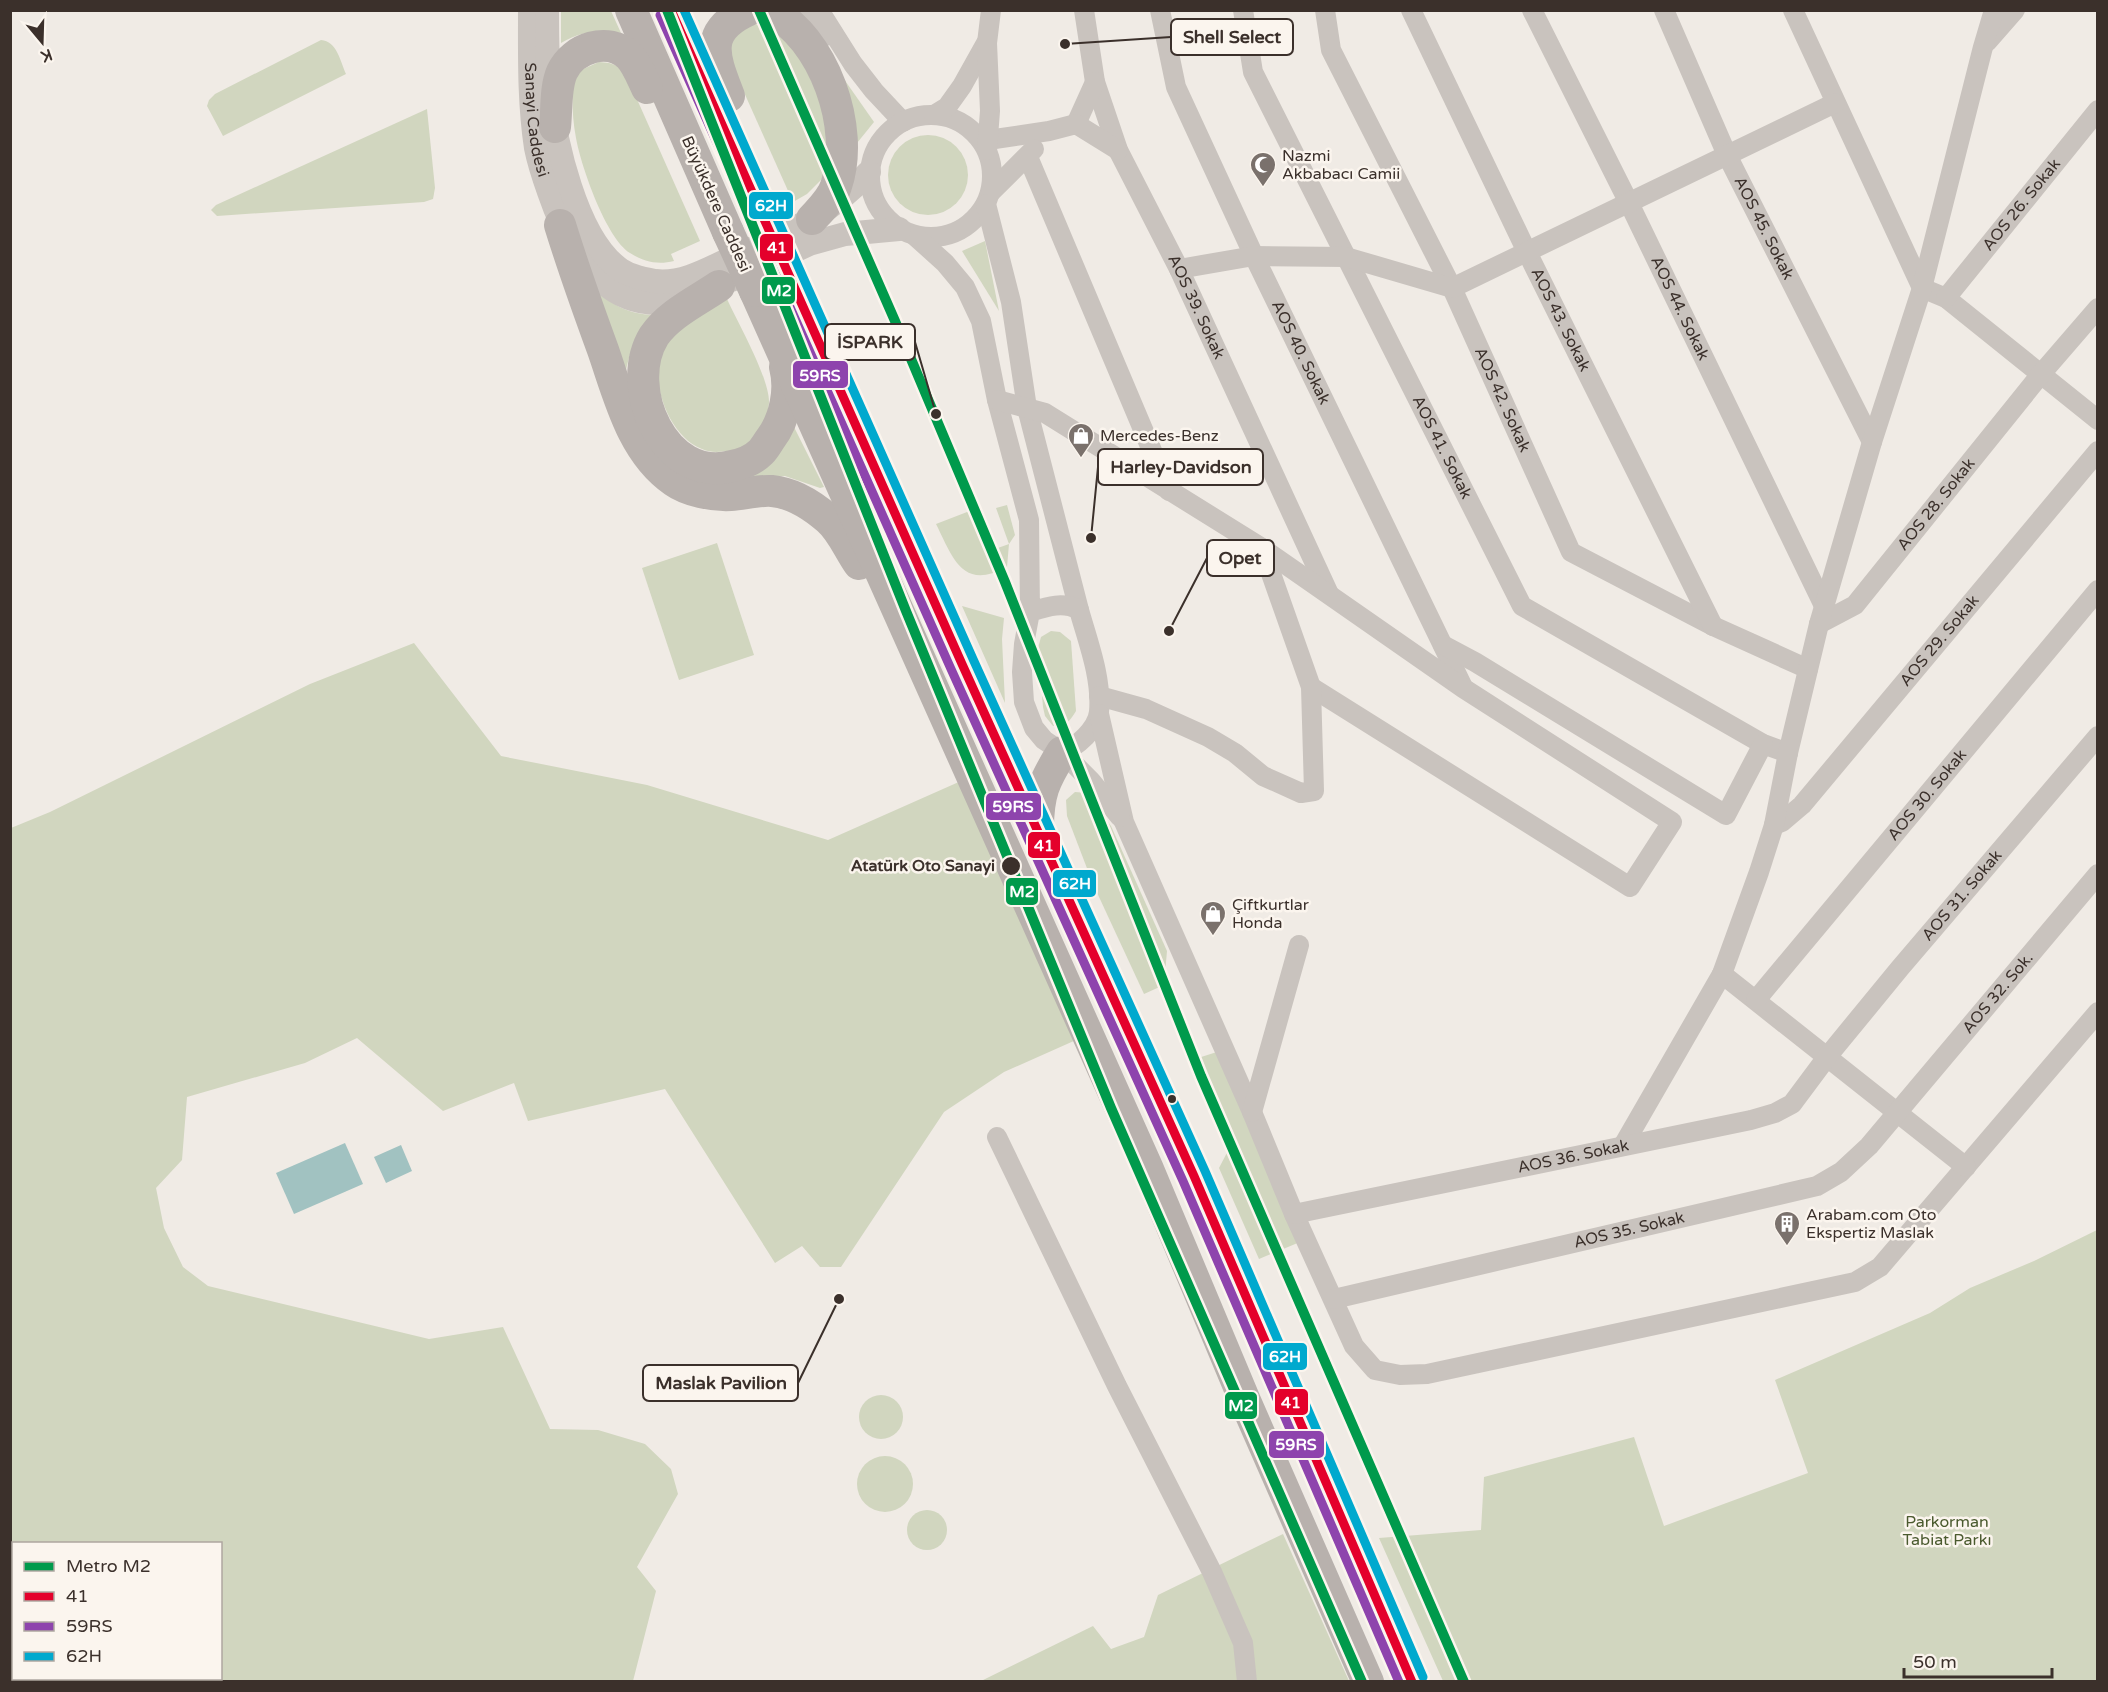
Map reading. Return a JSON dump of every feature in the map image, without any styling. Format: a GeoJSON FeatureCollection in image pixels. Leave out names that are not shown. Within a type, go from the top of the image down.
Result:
{"type":"FeatureCollection","features":[{"type":"Feature","properties":{"kind":"main road","name":"Büyükdere Caddesi"},"geometry":{"type":"LineString","coordinates":[[631,10],[890,596],[1147,1167],[1245,1401],[1368,1682]]}},
{"type":"Feature","properties":{"kind":"main road"},"geometry":{"type":"LineString","coordinates":[[671,10],[957,654],[1194,1176],[1301,1429],[1412,1682]]}},
{"type":"Feature","properties":{"kind":"main road"},"geometry":{"type":"LineString","coordinates":[[740,164],[741,141],[737,118],[717,67],[715,52],[722,28],[732,18],[748,10]]}},
{"type":"Feature","properties":{"kind":"main road"},"geometry":{"type":"LineString","coordinates":[[769,10],[795,28],[821,64],[833,93],[840,126],[840,170],[836,188],[812,219]]}},
{"type":"Feature","properties":{"kind":"main road"},"geometry":{"type":"LineString","coordinates":[[555,127],[558,88],[561,74],[568,61],[579,52],[605,46],[620,49],[630,57],[657,107],[688,138]]}},
{"type":"Feature","properties":{"kind":"main road"},"geometry":{"type":"LineString","coordinates":[[560,225],[578,282],[629,421],[642,447],[654,462],[675,482],[691,489],[728,495],[771,491],[789,495],[811,505],[830,521],[860,565],[890,596]]}},
{"type":"Feature","properties":{"kind":"main road"},"geometry":{"type":"LineString","coordinates":[[719,286],[668,320],[655,335],[643,362],[644,393],[655,427],[683,458],[698,466],[725,468],[745,463],[760,453],[778,429],[786,399],[786,372],[777,340]]}},
{"type":"Feature","properties":{"kind":"main road"},"geometry":{"type":"LineString","coordinates":[[1038,829],[1038,807],[1045,778],[1062,752]]}},
{"type":"Feature","properties":{"kind":"main road"},"geometry":{"type":"LineString","coordinates":[[1199,1290],[1215,1306],[1237,1338],[1275,1419],[1301,1429]]}},
{"type":"Feature","properties":{"kind":"street","name":"Sanayi Caddesi"},"geometry":{"type":"LineString","coordinates":[[530,10],[533,126],[537,151],[560,225],[584,264],[603,284],[625,297],[644,302],[669,302],[693,297],[809,244],[846,234],[907,232]]}},
{"type":"Feature","properties":{"kind":"street","name":"Sanayi Caddesi"},"geometry":{"type":"LineString","coordinates":[[547,10],[549,82],[555,127],[560,151],[580,213],[597,244],[617,267],[634,276],[656,281],[676,280],[695,274],[795,229],[838,202],[869,172]]}},
{"type":"Feature","properties":{"kind":"street"},"geometry":{"type":"LineString","coordinates":[[799,10],[853,64]]}},
{"type":"Feature","properties":{"kind":"street"},"geometry":{"type":"LineString","coordinates":[[819,10],[853,64],[903,122]]}},
{"type":"Feature","properties":{"kind":"street"},"geometry":{"type":"LineString","coordinates":[[991,10],[987,43],[990,111],[988,145],[993,171],[988,198],[1011,302],[1027,408],[1095,669],[1099,705],[1124,822],[1252,1112],[1294,1214],[1354,1346],[1375,1370],[1400,1375],[1427,1374],[1855,1282],[1880,1268],[2097,1012]]}},
{"type":"Feature","properties":{"kind":"street","name":"AOS 39. Sokak"},"geometry":{"type":"LineString","coordinates":[[1083,10],[1095,82],[1118,150],[1179,269],[1330,597]]}},
{"type":"Feature","properties":{"kind":"street","name":"AOS 40. Sokak"},"geometry":{"type":"LineString","coordinates":[[1160,10],[1176,87],[1254,256],[1463,688]]}},
{"type":"Feature","properties":{"kind":"street","name":"AOS 41. Sokak"},"geometry":{"type":"LineString","coordinates":[[1243,10],[1253,72],[1522,606],[1763,744],[1788,753]]}},
{"type":"Feature","properties":{"kind":"street","name":"AOS 42. Sokak"},"geometry":{"type":"LineString","coordinates":[[1325,10],[1331,50],[1452,288],[1571,552],[1713,626],[1808,669]]}},
{"type":"Feature","properties":{"kind":"street","name":"AOS 43. Sokak"},"geometry":{"type":"LineString","coordinates":[[1411,10],[1527,252],[1713,626]]}},
{"type":"Feature","properties":{"kind":"street","name":"AOS 44. Sokak"},"geometry":{"type":"LineString","coordinates":[[1532,10],[1629,203],[1822,616]]}},
{"type":"Feature","properties":{"kind":"street","name":"AOS 45. Sokak"},"geometry":{"type":"LineString","coordinates":[[1664,10],[1727,155],[1872,442]]}},
{"type":"Feature","properties":{"kind":"street"},"geometry":{"type":"LineString","coordinates":[[1793,10],[1922,288],[1947,298],[2097,420]]}},
{"type":"Feature","properties":{"kind":"street"},"geometry":{"type":"LineString","coordinates":[[1624,1144],[1722,974],[1774,825],[1788,753],[1822,616],[1872,442],[1922,288],[1994,10]]}},
{"type":"Feature","properties":{"kind":"street"},"geometry":{"type":"LineString","coordinates":[[1983,47],[2015,10]]}},
{"type":"Feature","properties":{"kind":"street"},"geometry":{"type":"LineString","coordinates":[[934,115],[947,107],[987,43]]}},
{"type":"Feature","properties":{"kind":"street"},"geometry":{"type":"LineString","coordinates":[[1076,124],[1095,82]]}},
{"type":"Feature","properties":{"kind":"street"},"geometry":{"type":"LineString","coordinates":[[1179,269],[1254,256],[1346,257],[1452,288],[1835,103]]}},
{"type":"Feature","properties":{"kind":"street","name":"AOS 26. Sokak"},"geometry":{"type":"LineString","coordinates":[[1947,298],[2097,110]]}},
{"type":"Feature","properties":{"kind":"street"},"geometry":{"type":"LineString","coordinates":[[988,145],[966,125],[951,118],[934,115],[918,116],[903,122],[879,143],[869,172],[871,189],[876,205],[886,219],[907,232],[945,263],[964,287],[981,321],[997,400],[1029,520],[1030,612],[1023,644],[1024,702],[1034,728],[1044,740],[1062,752],[1091,781],[1124,822]]}},
{"type":"Feature","properties":{"kind":"street"},"geometry":{"type":"LineString","coordinates":[[988,145],[1076,124],[1118,150]]}},
{"type":"Feature","properties":{"kind":"street"},"geometry":{"type":"LineString","coordinates":[[907,232],[931,238],[948,236],[963,229],[976,218],[988,198],[1028,158],[1049,131]]}},
{"type":"Feature","properties":{"kind":"street"},"geometry":{"type":"LineString","coordinates":[[1028,158],[1168,490]]}},
{"type":"Feature","properties":{"kind":"street","name":"AOS 28. Sokak"},"geometry":{"type":"LineString","coordinates":[[1822,616],[1856,605],[2041,374],[2097,308]]}},
{"type":"Feature","properties":{"kind":"street"},"geometry":{"type":"LineString","coordinates":[[997,400],[1045,413],[1262,548],[1463,688],[1672,822],[1630,887],[1311,687]]}},
{"type":"Feature","properties":{"kind":"street","name":"AOS 29. Sokak"},"geometry":{"type":"LineString","coordinates":[[1774,825],[1782,822],[1802,805],[2097,451]]}},
{"type":"Feature","properties":{"kind":"street"},"geometry":{"type":"LineString","coordinates":[[1099,705],[1146,710],[1208,737],[1235,753],[1263,776],[1301,793],[1314,791],[1311,687],[1262,548]]}},
{"type":"Feature","properties":{"kind":"street","name":"AOS 30. Sokak"},"geometry":{"type":"LineString","coordinates":[[1756,1000],[2097,590]]}},
{"type":"Feature","properties":{"kind":"street"},"geometry":{"type":"LineString","coordinates":[[1030,612],[1049,606],[1071,605],[1079,610]]}},
{"type":"Feature","properties":{"kind":"street"},"geometry":{"type":"LineString","coordinates":[[1443,645],[1485,668],[1726,815],[1763,744]]}},
{"type":"Feature","properties":{"kind":"street"},"geometry":{"type":"LineString","coordinates":[[1062,752],[1075,745],[1093,727],[1099,705]]}},
{"type":"Feature","properties":{"kind":"street","name":"AOS 31. Sokak"},"geometry":{"type":"LineString","coordinates":[[1827,1057],[2097,736]]}},
{"type":"Feature","properties":{"kind":"street","name":"AOS 32. Sok."},"geometry":{"type":"LineString","coordinates":[[1897,1113],[2097,874]]}},
{"type":"Feature","properties":{"kind":"street"},"geometry":{"type":"LineString","coordinates":[[1252,1112],[1299,945]]}},
{"type":"Feature","properties":{"kind":"street"},"geometry":{"type":"LineString","coordinates":[[1722,974],[1966,1167]]}},
{"type":"Feature","properties":{"kind":"street","name":"AOS 36. Sokak"},"geometry":{"type":"LineString","coordinates":[[1294,1214],[1624,1144],[1751,1120],[1775,1113],[1792,1104],[1827,1057]]}},
{"type":"Feature","properties":{"kind":"street","name":"AOS 35. Sokak"},"geometry":{"type":"LineString","coordinates":[[1334,1299],[1817,1186],[1841,1172],[1862,1153],[1897,1113]]}},
{"type":"Feature","properties":{"kind":"street"},"geometry":{"type":"LineString","coordinates":[[997,1137],[1117,1386],[1212,1572],[1243,1643],[1247,1682]]}},
{"type":"Feature","properties":{"kind":"green space"},"geometry":{"type":"Polygon","coordinates":[[[561,11],[611,11],[621,33],[590,32],[561,43],[561,11]]]}},
{"type":"Feature","properties":{"kind":"green space"},"geometry":{"type":"Polygon","coordinates":[[[749,24],[767,25],[798,52],[830,120],[829,172],[807,194],[793,202],[730,61],[731,38],[749,24]]]}},
{"type":"Feature","properties":{"kind":"green space"},"geometry":{"type":"Polygon","coordinates":[[[321,40],[331,44],[334,48],[346,74],[223,136],[207,106],[215,94],[321,40]]]}},
{"type":"Feature","properties":{"kind":"green space"},"geometry":{"type":"Polygon","coordinates":[[[599,62],[616,66],[628,79],[700,241],[671,254],[674,261],[657,263],[646,261],[630,253],[621,245],[612,233],[589,183],[575,130],[573,78],[581,70],[599,62]]]}},
{"type":"Feature","properties":{"kind":"green space"},"geometry":{"type":"Polygon","coordinates":[[[832,62],[874,122],[853,148],[832,62]]]}},
{"type":"Feature","properties":{"kind":"green space"},"geometry":{"type":"Polygon","coordinates":[[[427,109],[435,188],[433,199],[424,202],[217,216],[211,210],[216,205],[427,109]]]}},
{"type":"Feature","properties":{"kind":"green space"},"geometry":{"type":"Polygon","coordinates":[[[928,135],[943,138],[956,147],[965,160],[968,175],[965,190],[956,203],[943,212],[928,215],[913,212],[900,203],[891,190],[888,175],[891,160],[900,147],[913,138],[928,135]]]}},
{"type":"Feature","properties":{"kind":"green space"},"geometry":{"type":"Polygon","coordinates":[[[985,241],[999,311],[962,251],[985,241]]]}},
{"type":"Feature","properties":{"kind":"green space"},"geometry":{"type":"Polygon","coordinates":[[[593,289],[621,308],[654,315],[636,340],[626,370],[593,289]]]}},
{"type":"Feature","properties":{"kind":"green space"},"geometry":{"type":"Polygon","coordinates":[[[727,299],[759,366],[769,403],[764,421],[750,442],[736,450],[712,452],[692,444],[676,428],[661,396],[658,367],[664,348],[679,326],[695,314],[727,299]]]}},
{"type":"Feature","properties":{"kind":"green space"},"geometry":{"type":"Polygon","coordinates":[[[793,425],[824,487],[820,488],[785,476],[753,478],[751,472],[793,425]]]}},
{"type":"Feature","properties":{"kind":"green space"},"geometry":{"type":"Polygon","coordinates":[[[1007,505],[1015,535],[1009,544],[996,508],[1007,505]]]}},
{"type":"Feature","properties":{"kind":"green space"},"geometry":{"type":"Polygon","coordinates":[[[980,507],[995,549],[1009,544],[1007,567],[992,573],[979,575],[969,573],[954,559],[936,524],[980,507]]]}},
{"type":"Feature","properties":{"kind":"green space"},"geometry":{"type":"Polygon","coordinates":[[[717,543],[754,655],[679,680],[642,568],[717,543]]]}},
{"type":"Feature","properties":{"kind":"green space"},"geometry":{"type":"Polygon","coordinates":[[[962,606],[1004,618],[1002,639],[1005,703],[962,606]]]}},
{"type":"Feature","properties":{"kind":"green space"},"geometry":{"type":"Polygon","coordinates":[[[1051,631],[1060,632],[1071,641],[1076,711],[1067,722],[1053,726],[1045,716],[1043,707],[1038,648],[1041,637],[1051,631]]]}},
{"type":"Feature","properties":{"kind":"green space"},"geometry":{"type":"Polygon","coordinates":[[[414,643],[501,756],[647,785],[828,840],[961,781],[1076,1040],[1004,1072],[944,1112],[841,1267],[820,1267],[802,1246],[775,1263],[665,1089],[528,1121],[514,1083],[443,1111],[357,1038],[305,1063],[187,1097],[182,1160],[156,1188],[164,1228],[183,1267],[208,1286],[429,1339],[503,1327],[550,1429],[598,1430],[645,1444],[671,1469],[678,1494],[637,1567],[656,1591],[633,1681],[11,1682],[11,828],[50,812],[310,684],[414,643]]]}},
{"type":"Feature","properties":{"kind":"green space"},"geometry":{"type":"Polygon","coordinates":[[[1075,792],[1087,793],[1111,826],[1167,951],[1164,985],[1144,994],[1093,884],[1067,816],[1066,800],[1075,792]]]}},
{"type":"Feature","properties":{"kind":"green space"},"geometry":{"type":"Polygon","coordinates":[[[1220,1051],[1300,1242],[1259,1259],[1219,1168],[1232,1143],[1198,1058],[1220,1051]]]}},
{"type":"Feature","properties":{"kind":"green space","name":"Parkorman Tabiat Parkı"},"geometry":{"type":"Polygon","coordinates":[[[2097,1230],[2097,1681],[1443,1681],[1379,1538],[1481,1530],[1484,1477],[1634,1437],[1664,1526],[1808,1473],[1775,1380],[1930,1313],[1970,1288],[2034,1261],[2097,1230]]]}},
{"type":"Feature","properties":{"kind":"green space"},"geometry":{"type":"Polygon","coordinates":[[[881,1395],[896,1402],[903,1417],[896,1432],[881,1439],[866,1432],[859,1417],[866,1402],[881,1395]]]}},
{"type":"Feature","properties":{"kind":"green space"},"geometry":{"type":"Polygon","coordinates":[[[885,1456],[896,1458],[905,1464],[911,1473],[913,1484],[911,1495],[905,1504],[896,1510],[885,1512],[874,1510],[865,1504],[859,1495],[857,1484],[859,1473],[865,1464],[874,1458],[885,1456]]]}},
{"type":"Feature","properties":{"kind":"green space"},"geometry":{"type":"Polygon","coordinates":[[[927,1510],[935,1511],[941,1516],[946,1522],[946,1538],[941,1544],[935,1549],[927,1550],[919,1549],[913,1544],[908,1538],[907,1530],[908,1522],[913,1516],[919,1511],[927,1510]]]}},
{"type":"Feature","properties":{"kind":"green space"},"geometry":{"type":"Polygon","coordinates":[[[1283,1534],[1349,1681],[979,1682],[1093,1626],[1111,1649],[1144,1637],[1158,1595],[1283,1534]]]}},
{"type":"Feature","properties":{"kind":"water"},"geometry":{"type":"Polygon","coordinates":[[[345,1143],[363,1184],[294,1214],[276,1173],[345,1143]]]}},
{"type":"Feature","properties":{"kind":"water"},"geometry":{"type":"Polygon","coordinates":[[[401,1145],[412,1171],[386,1183],[374,1157],[401,1145]]]}},
{"type":"Feature","properties":{"kind":"metro line","name":"M2"},"geometry":{"type":"LineString","coordinates":[[667,10],[906,611],[1111,1108],[1362,1682]]}},
{"type":"Feature","properties":{"kind":"metro line","name":"M2"},"geometry":{"type":"LineString","coordinates":[[759,10],[895,321],[1005,582],[1201,1076],[1464,1682]]}},
{"type":"Feature","properties":{"kind":"transit line","name":"41"},"geometry":{"type":"LineString","coordinates":[[671,10],[962,664],[1194,1176],[1412,1682]]}},
{"type":"Feature","properties":{"kind":"transit line","name":"62H"},"geometry":{"type":"LineString","coordinates":[[684,10],[973,659],[1205,1171],[1423,1677]]}},
{"type":"Feature","properties":{"kind":"transit line","name":"59RS"},"geometry":{"type":"LineString","coordinates":[[660,15],[951,669],[1183,1181],[1399,1682]]}},
{"type":"Feature","properties":{"kind":"place","name":"Shell Select"},"geometry":{"type":"Point","coordinates":[1065,44]}},
{"type":"Feature","properties":{"kind":"place","name":"Nazmi Akbabacı Camii"},"geometry":{"type":"Point","coordinates":[1263,188]}},
{"type":"Feature","properties":{"kind":"place","name":"İSPARK"},"geometry":{"type":"Point","coordinates":[936,414]}},
{"type":"Feature","properties":{"kind":"place","name":"Mercedes-Benz"},"geometry":{"type":"Point","coordinates":[1081,459]}},
{"type":"Feature","properties":{"kind":"place","name":"Harley-Davidson"},"geometry":{"type":"Point","coordinates":[1091,538]}},
{"type":"Feature","properties":{"kind":"place","name":"Opet"},"geometry":{"type":"Point","coordinates":[1169,631]}},
{"type":"Feature","properties":{"kind":"place","name":"Atatürk Oto Sanayi"},"geometry":{"type":"Point","coordinates":[1011,866]}},
{"type":"Feature","properties":{"kind":"place","name":"Çiftkurtlar Honda"},"geometry":{"type":"Point","coordinates":[1213,937]}},
{"type":"Feature","properties":{"kind":"place","name":"Arabam.com Oto Ekspertiz Maslak"},"geometry":{"type":"Point","coordinates":[1787,1247]}},
{"type":"Feature","properties":{"kind":"place","name":"Maslak Pavilion"},"geometry":{"type":"Point","coordinates":[839,1299]}}]}
